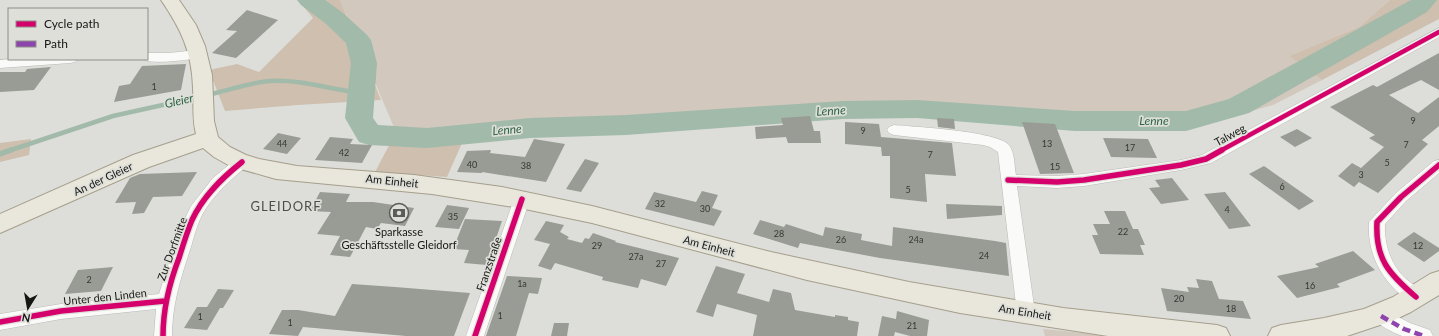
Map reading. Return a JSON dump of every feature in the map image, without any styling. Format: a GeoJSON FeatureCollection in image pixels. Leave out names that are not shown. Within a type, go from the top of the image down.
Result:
{"type":"FeatureCollection","features":[{"type":"Feature","properties":{"kind":"main road"},"geometry":{"type":"LineString","coordinates":[[170,0],[189,28],[194,40],[203,93],[205,122],[208,138]]}},
{"type":"Feature","properties":{"kind":"main road","name":"Am Einheit"},"geometry":{"type":"LineString","coordinates":[[208,138],[213,145],[224,153],[242,162],[261,168],[286,172],[439,186],[522,199],[617,221],[744,255],[920,295],[1108,325],[1217,336]]}},
{"type":"Feature","properties":{"kind":"main road","name":"An der Gleier"},"geometry":{"type":"LineString","coordinates":[[0,224],[141,161],[208,138]]}},
{"type":"Feature","properties":{"kind":"main road"},"geometry":{"type":"LineString","coordinates":[[1281,336],[1310,334],[1355,324],[1381,316],[1416,297],[1439,281]]}},
{"type":"Feature","properties":{"kind":"street","name":"Talweg"},"geometry":{"type":"LineString","coordinates":[[1008,180],[1070,182],[1181,165],[1206,159],[1439,32]]}},
{"type":"Feature","properties":{"kind":"street"},"geometry":{"type":"LineString","coordinates":[[148,57],[169,57],[197,54]]}},
{"type":"Feature","properties":{"kind":"street"},"geometry":{"type":"LineString","coordinates":[[0,64],[56,60]]}},
{"type":"Feature","properties":{"kind":"street"},"geometry":{"type":"LineString","coordinates":[[894,130],[983,140],[1000,144],[1005,151],[1026,312]]}},
{"type":"Feature","properties":{"kind":"street","name":"Zur Dorfmitte"},"geometry":{"type":"LineString","coordinates":[[163,336],[165,301],[172,276],[196,212],[224,176],[242,162]]}},
{"type":"Feature","properties":{"kind":"street"},"geometry":{"type":"LineString","coordinates":[[1416,297],[1395,279],[1389,271],[1379,247],[1378,222],[1401,197],[1439,165]]}},
{"type":"Feature","properties":{"kind":"street","name":"Franzstraße"},"geometry":{"type":"LineString","coordinates":[[475,336],[522,199]]}},
{"type":"Feature","properties":{"kind":"street","name":"Unter den Linden"},"geometry":{"type":"LineString","coordinates":[[0,322],[23,317],[87,308],[165,301]]}},
{"type":"Feature","properties":{"kind":"street"},"geometry":{"type":"LineString","coordinates":[[1381,316],[1404,329],[1424,336]]}},
{"type":"Feature","properties":{"kind":"shaded area"},"geometry":{"type":"Polygon","coordinates":[[[298,0],[340,0],[381,100],[225,111],[209,70],[237,64],[259,72],[313,18],[298,0]]]}},
{"type":"Feature","properties":{"kind":"shaded area"},"geometry":{"type":"Polygon","coordinates":[[[340,0],[1390,0],[1359,27],[1289,56],[1322,80],[1273,105],[1191,128],[1120,125],[901,102],[747,109],[643,123],[470,125],[396,132],[340,0]]]}},
{"type":"Feature","properties":{"kind":"shaded area"},"geometry":{"type":"Polygon","coordinates":[[[1390,0],[1439,0],[1439,19],[1322,80],[1289,56],[1359,27],[1390,0]]]}},
{"type":"Feature","properties":{"kind":"shaded area"},"geometry":{"type":"Polygon","coordinates":[[[470,125],[447,177],[375,172],[396,132],[470,125]]]}},
{"type":"Feature","properties":{"kind":"shaded area"},"geometry":{"type":"Polygon","coordinates":[[[31,139],[29,155],[0,162],[0,143],[31,139]]]}},
{"type":"Feature","properties":{"kind":"shaded area"},"geometry":{"type":"Polygon","coordinates":[[[1043,329],[1114,336],[1045,336],[1043,329]]]}},
{"type":"Feature","properties":{"kind":"building"},"geometry":{"type":"Polygon","coordinates":[[[247,10],[278,20],[236,58],[212,53],[237,31],[226,30],[247,10]]]}},
{"type":"Feature","properties":{"kind":"building"},"geometry":{"type":"Polygon","coordinates":[[[1439,53],[1439,90],[1421,80],[1389,95],[1418,113],[1439,97],[1439,126],[1422,140],[1428,144],[1378,193],[1359,182],[1354,187],[1338,176],[1352,163],[1361,168],[1384,147],[1369,138],[1375,135],[1330,107],[1373,85],[1377,87],[1439,53]]]}},
{"type":"Feature","properties":{"kind":"building"},"geometry":{"type":"Polygon","coordinates":[[[186,64],[181,90],[114,102],[119,86],[130,84],[142,66],[186,64]]]}},
{"type":"Feature","properties":{"kind":"building"},"geometry":{"type":"Polygon","coordinates":[[[51,67],[34,90],[0,92],[0,72],[25,72],[27,69],[51,67]]]}},
{"type":"Feature","properties":{"kind":"building"},"geometry":{"type":"Polygon","coordinates":[[[810,116],[814,131],[820,131],[821,143],[788,143],[786,137],[756,139],[755,127],[783,125],[781,118],[810,116]]]}},
{"type":"Feature","properties":{"kind":"building"},"geometry":{"type":"Polygon","coordinates":[[[937,118],[954,119],[955,129],[938,127],[937,118]]]}},
{"type":"Feature","properties":{"kind":"building"},"geometry":{"type":"Polygon","coordinates":[[[845,122],[879,124],[881,137],[952,143],[956,176],[925,174],[927,202],[890,198],[890,156],[882,156],[881,147],[845,144],[845,122]]]}},
{"type":"Feature","properties":{"kind":"building"},"geometry":{"type":"Polygon","coordinates":[[[1022,122],[1055,124],[1074,173],[1040,174],[1022,122]]]}},
{"type":"Feature","properties":{"kind":"building"},"geometry":{"type":"Polygon","coordinates":[[[1297,129],[1312,138],[1295,147],[1280,137],[1297,129]]]}},
{"type":"Feature","properties":{"kind":"building"},"geometry":{"type":"Polygon","coordinates":[[[278,133],[301,138],[287,154],[263,149],[278,133]]]}},
{"type":"Feature","properties":{"kind":"building"},"geometry":{"type":"Polygon","coordinates":[[[330,137],[353,139],[350,144],[372,145],[362,163],[315,160],[330,137]]]}},
{"type":"Feature","properties":{"kind":"building"},"geometry":{"type":"Polygon","coordinates":[[[1103,138],[1148,139],[1157,158],[1111,157],[1103,138]]]}},
{"type":"Feature","properties":{"kind":"building"},"geometry":{"type":"Polygon","coordinates":[[[534,139],[565,144],[546,182],[482,172],[457,172],[467,151],[491,150],[490,153],[525,157],[534,139]]]}},
{"type":"Feature","properties":{"kind":"building"},"geometry":{"type":"Polygon","coordinates":[[[585,159],[599,163],[581,192],[566,189],[585,159]]]}},
{"type":"Feature","properties":{"kind":"building"},"geometry":{"type":"Polygon","coordinates":[[[1264,166],[1314,201],[1299,210],[1249,174],[1264,166]]]}},
{"type":"Feature","properties":{"kind":"building"},"geometry":{"type":"Polygon","coordinates":[[[197,172],[182,196],[153,197],[144,213],[132,214],[136,202],[115,203],[130,178],[140,174],[197,172]]]}},
{"type":"Feature","properties":{"kind":"building"},"geometry":{"type":"Polygon","coordinates":[[[1172,178],[1189,200],[1161,204],[1149,188],[1160,187],[1155,180],[1172,178]]]}},
{"type":"Feature","properties":{"kind":"building"},"geometry":{"type":"Polygon","coordinates":[[[702,191],[718,195],[712,208],[722,211],[714,226],[645,209],[654,192],[696,202],[702,191]]]}},
{"type":"Feature","properties":{"kind":"building"},"geometry":{"type":"Polygon","coordinates":[[[320,192],[350,194],[346,202],[373,202],[414,208],[405,226],[381,223],[377,229],[366,227],[350,257],[330,255],[340,236],[317,234],[331,212],[310,211],[320,192]]]}},
{"type":"Feature","properties":{"kind":"building"},"geometry":{"type":"Polygon","coordinates":[[[1225,192],[1251,226],[1229,229],[1204,194],[1225,192]]]}},
{"type":"Feature","properties":{"kind":"building"},"geometry":{"type":"Polygon","coordinates":[[[946,204],[1002,206],[1002,215],[947,219],[946,204]]]}},
{"type":"Feature","properties":{"kind":"building"},"geometry":{"type":"Polygon","coordinates":[[[447,205],[469,208],[459,229],[435,227],[447,205]]]}},
{"type":"Feature","properties":{"kind":"building"},"geometry":{"type":"Polygon","coordinates":[[[1104,211],[1125,211],[1133,229],[1138,229],[1145,245],[1140,245],[1144,255],[1100,254],[1092,235],[1098,235],[1093,224],[1110,224],[1104,211]]]}},
{"type":"Feature","properties":{"kind":"building"},"geometry":{"type":"Polygon","coordinates":[[[465,219],[502,221],[487,265],[464,263],[469,250],[453,249],[465,219]]]}},
{"type":"Feature","properties":{"kind":"building"},"geometry":{"type":"Polygon","coordinates":[[[760,220],[784,227],[786,224],[823,236],[825,227],[862,234],[861,240],[892,246],[893,227],[1006,243],[1009,276],[880,258],[800,243],[798,248],[753,234],[760,220]]]}},
{"type":"Feature","properties":{"kind":"building"},"geometry":{"type":"Polygon","coordinates":[[[546,221],[564,225],[560,232],[569,237],[567,239],[582,243],[585,238],[589,239],[593,233],[616,241],[615,242],[679,258],[666,286],[641,279],[638,288],[602,280],[603,277],[555,263],[551,270],[538,266],[550,244],[534,240],[546,221]]]}},
{"type":"Feature","properties":{"kind":"building"},"geometry":{"type":"Polygon","coordinates":[[[1414,232],[1439,248],[1439,251],[1424,262],[1397,244],[1414,232]]]}},
{"type":"Feature","properties":{"kind":"building"},"geometry":{"type":"Polygon","coordinates":[[[1353,251],[1375,270],[1337,284],[1340,287],[1297,298],[1277,276],[1319,267],[1315,264],[1353,251]]]}},
{"type":"Feature","properties":{"kind":"building"},"geometry":{"type":"Polygon","coordinates":[[[716,266],[745,274],[737,293],[769,302],[773,289],[791,293],[795,310],[835,317],[835,315],[848,317],[848,320],[859,322],[857,336],[753,336],[757,315],[717,304],[713,317],[696,312],[716,266]]]}},
{"type":"Feature","properties":{"kind":"building"},"geometry":{"type":"Polygon","coordinates":[[[113,267],[101,291],[65,294],[78,270],[113,267]]]}},
{"type":"Feature","properties":{"kind":"building"},"geometry":{"type":"Polygon","coordinates":[[[507,276],[542,278],[538,294],[529,293],[516,336],[486,336],[507,276]]]}},
{"type":"Feature","properties":{"kind":"building"},"geometry":{"type":"Polygon","coordinates":[[[1196,279],[1212,281],[1219,299],[1243,301],[1251,319],[1167,311],[1161,288],[1189,292],[1187,287],[1199,288],[1196,279]]]}},
{"type":"Feature","properties":{"kind":"building"},"geometry":{"type":"Polygon","coordinates":[[[352,284],[470,293],[454,336],[406,336],[303,327],[298,336],[269,334],[282,310],[298,310],[335,316],[352,284]]]}},
{"type":"Feature","properties":{"kind":"building"},"geometry":{"type":"Polygon","coordinates":[[[218,289],[234,290],[223,308],[220,308],[207,330],[184,328],[197,307],[207,307],[218,289]]]}},
{"type":"Feature","properties":{"kind":"building"},"geometry":{"type":"Polygon","coordinates":[[[897,311],[929,320],[927,336],[910,336],[895,332],[894,336],[878,336],[882,316],[896,319],[897,311]]]}},
{"type":"Feature","properties":{"kind":"building"},"geometry":{"type":"Polygon","coordinates":[[[554,323],[569,323],[567,336],[551,336],[554,323]]]}},
{"type":"Feature","properties":{"kind":"waterway","name":"Lenne"},"geometry":{"type":"LineString","coordinates":[[309,0],[334,18],[358,40],[364,63],[359,118],[369,135],[427,138],[530,128],[626,125],[843,110],[917,109],[1075,121],[1186,121],[1239,106],[1418,7],[1425,0]]}},
{"type":"Feature","properties":{"kind":"waterway","name":"Gleier"},"geometry":{"type":"LineString","coordinates":[[207,95],[255,83],[270,81],[305,83],[362,93]]}},
{"type":"Feature","properties":{"kind":"waterway","name":"Gleier"},"geometry":{"type":"LineString","coordinates":[[11,150],[113,116],[199,97]]}},
{"type":"Feature","properties":{"kind":"waterway","name":"Gleier"},"geometry":{"type":"LineString","coordinates":[[0,154],[11,150]]}},
{"type":"Feature","properties":{"kind":"marked path"},"geometry":{"type":"LineString","coordinates":[[1381,316],[1404,329],[1424,336]]}},
{"type":"Feature","properties":{"kind":"cycle path"},"geometry":{"type":"LineString","coordinates":[[1008,180],[1057,182],[1084,180],[1181,165],[1206,159],[1439,32]]}},
{"type":"Feature","properties":{"kind":"cycle path"},"geometry":{"type":"LineString","coordinates":[[163,336],[164,312],[168,291],[192,221],[204,199],[224,177],[242,162]]}},
{"type":"Feature","properties":{"kind":"cycle path"},"geometry":{"type":"LineString","coordinates":[[1416,297],[1394,278],[1386,266],[1378,244],[1377,222],[1401,197],[1439,165]]}},
{"type":"Feature","properties":{"kind":"cycle path"},"geometry":{"type":"LineString","coordinates":[[475,336],[522,199]]}},
{"type":"Feature","properties":{"kind":"cycle path"},"geometry":{"type":"LineString","coordinates":[[0,322],[61,311],[165,301]]}},
{"type":"Feature","properties":{"kind":"place","name":"Sparkasse Geschäftsstelle Gleidorf"},"geometry":{"type":"Point","coordinates":[399,213]}},
{"type":"Feature","properties":{"kind":"district","name":"GLEIDORF"},"geometry":{"type":"Point","coordinates":[286,206]}}]}
